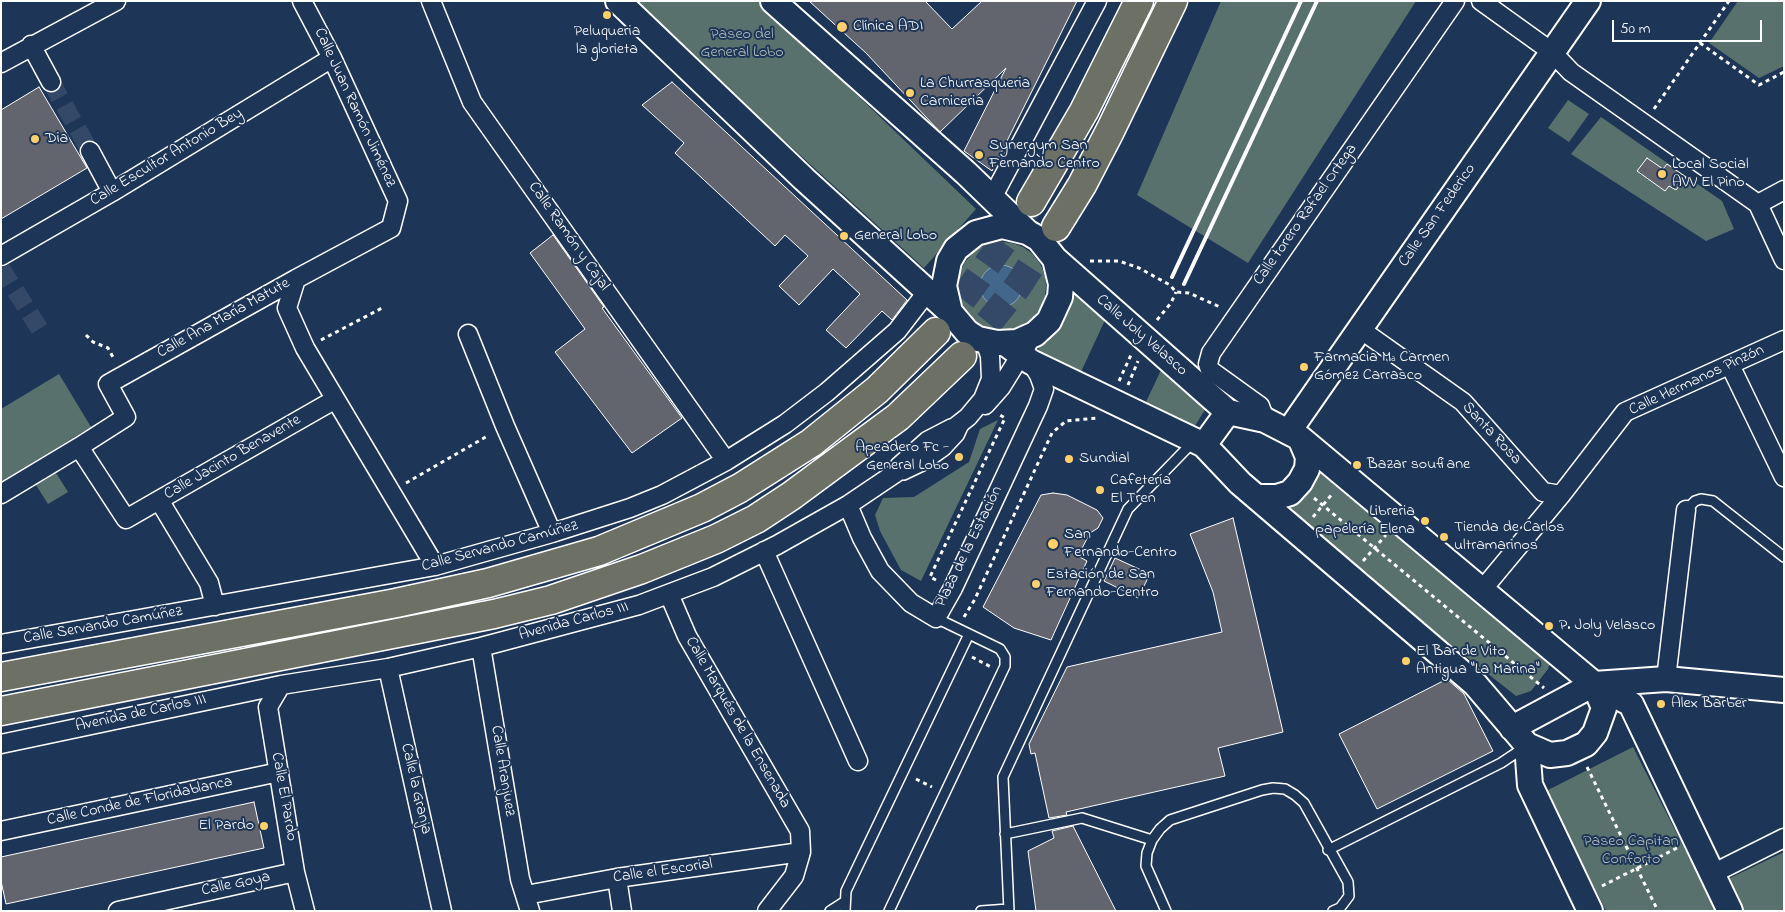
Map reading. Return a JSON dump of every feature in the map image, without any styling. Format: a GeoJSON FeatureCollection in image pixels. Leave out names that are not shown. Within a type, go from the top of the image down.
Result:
{"type":"FeatureCollection","features":[{"type":"Feature","properties":{"kind":"highway"},"geometry":{"type":"LineString","coordinates":[[1032,202],[1075,128],[1139,1]]}},
{"type":"Feature","properties":{"kind":"highway"},"geometry":{"type":"LineString","coordinates":[[1056,228],[1082,185],[1110,131],[1173,1]]}},
{"type":"Feature","properties":{"kind":"highway"},"geometry":{"type":"LineString","coordinates":[[1,677],[396,603],[516,576],[599,551],[702,508],[740,488],[811,443],[877,390],[943,322]]}},
{"type":"Feature","properties":{"kind":"highway"},"geometry":{"type":"LineString","coordinates":[[1,711],[494,614],[551,600],[642,569],[716,539],[756,518],[791,496],[898,417],[962,356]]}},
{"type":"Feature","properties":{"kind":"street"},"geometry":{"type":"LineString","coordinates":[[1,63],[116,1]]}},
{"type":"Feature","properties":{"kind":"street","name":"Calle Juan Ramón Jiménez"},"geometry":{"type":"LineString","coordinates":[[296,279],[391,228],[398,201],[332,58],[302,1]]}},
{"type":"Feature","properties":{"kind":"street","name":"Calle Ramón y Cajal"},"geometry":{"type":"LineString","coordinates":[[431,1],[472,102],[726,461]]}},
{"type":"Feature","properties":{"kind":"street"},"geometry":{"type":"LineString","coordinates":[[618,1],[804,179],[928,292],[943,322],[1011,350],[1200,442],[1240,483],[1475,684],[1527,746],[1550,755],[1577,749],[1586,744],[1595,733],[1601,721],[1604,708],[1594,684]]}},
{"type":"Feature","properties":{"kind":"street"},"geometry":{"type":"LineString","coordinates":[[774,1],[992,198],[1027,232],[1039,239],[1055,259],[1061,284],[1060,297],[1049,321],[1035,334],[1017,342],[1011,350],[1001,388],[983,408],[848,505]]}},
{"type":"Feature","properties":{"kind":"street"},"geometry":{"type":"LineString","coordinates":[[992,198],[1097,1]]}},
{"type":"Feature","properties":{"kind":"street","name":"Calle torero Rafael Ortega"},"geometry":{"type":"LineString","coordinates":[[1265,420],[1260,406],[1216,375],[1208,364],[1211,353],[1455,1]]}},
{"type":"Feature","properties":{"kind":"street"},"geometry":{"type":"LineString","coordinates":[[1481,1],[1552,52],[1571,72],[1758,204],[1784,260]]}},
{"type":"Feature","properties":{"kind":"street","name":"Calle San Federico"},"geometry":{"type":"LineString","coordinates":[[1295,434],[1360,330],[1588,1]]}},
{"type":"Feature","properties":{"kind":"street"},"geometry":{"type":"LineString","coordinates":[[32,45],[51,82]]}},
{"type":"Feature","properties":{"kind":"street","name":"Calle Escultor Antonio Bey"},"geometry":{"type":"LineString","coordinates":[[1,256],[112,192],[332,58]]}},
{"type":"Feature","properties":{"kind":"street"},"geometry":{"type":"LineString","coordinates":[[90,151],[112,192]]}},
{"type":"Feature","properties":{"kind":"street"},"geometry":{"type":"LineString","coordinates":[[1758,204],[1784,190]]}},
{"type":"Feature","properties":{"kind":"street"},"geometry":{"type":"LineString","coordinates":[[943,322],[945,273],[956,249],[976,233],[989,228],[1008,227],[1027,232]]}},
{"type":"Feature","properties":{"kind":"street","name":"Calle Joly Velasco"},"geometry":{"type":"LineString","coordinates":[[1055,259],[1228,412]]}},
{"type":"Feature","properties":{"kind":"street","name":"Calle Ana María Matute"},"geometry":{"type":"LineString","coordinates":[[296,279],[287,308],[305,348],[334,400],[435,566]]}},
{"type":"Feature","properties":{"kind":"street","name":"Calle Ana María Matute"},"geometry":{"type":"LineString","coordinates":[[1,494],[126,418],[108,384],[296,279]]}},
{"type":"Feature","properties":{"kind":"street","name":"Calle Servando Camúñez"},"geometry":{"type":"LineString","coordinates":[[1,644],[435,566],[605,517],[662,495],[726,461],[785,424],[827,392],[897,331],[928,292]]}},
{"type":"Feature","properties":{"kind":"street","name":"Santa Rosa"},"geometry":{"type":"LineString","coordinates":[[1360,330],[1463,402],[1544,492],[1561,495]]}},
{"type":"Feature","properties":{"kind":"street"},"geometry":{"type":"LineString","coordinates":[[468,334],[504,426],[552,533]]}},
{"type":"Feature","properties":{"kind":"street","name":"Calle Hermanos Pinzón"},"geometry":{"type":"LineString","coordinates":[[1482,590],[1561,495],[1625,412],[1784,340]]}},
{"type":"Feature","properties":{"kind":"street"},"geometry":{"type":"LineString","coordinates":[[971,415],[991,379],[990,356],[1011,350]]}},
{"type":"Feature","properties":{"kind":"street","name":"Plaza de la Estación"},"geometry":{"type":"LineString","coordinates":[[848,505],[862,538],[880,572],[911,603],[936,618],[953,588],[1044,389],[1039,375],[1011,350]]}},
{"type":"Feature","properties":{"kind":"street"},"geometry":{"type":"LineString","coordinates":[[1730,365],[1784,477]]}},
{"type":"Feature","properties":{"kind":"street","name":"Calle Jacinto Benavente"},"geometry":{"type":"LineString","coordinates":[[215,606],[209,583],[159,500],[334,400]]}},
{"type":"Feature","properties":{"kind":"street"},"geometry":{"type":"LineString","coordinates":[[1200,442],[1228,412],[1265,420],[1295,434],[1348,476],[1594,684],[1631,704],[1730,911]]}},
{"type":"Feature","properties":{"kind":"street"},"geometry":{"type":"LineString","coordinates":[[1258,497],[1277,497],[1290,492],[1300,482],[1307,469],[1308,457],[1295,434]]}},
{"type":"Feature","properties":{"kind":"street"},"geometry":{"type":"LineString","coordinates":[[79,447],[126,519],[159,500]]}},
{"type":"Feature","properties":{"kind":"street","name":"Avenida Carlos III"},"geometry":{"type":"LineString","coordinates":[[281,685],[388,668],[482,647],[639,605],[712,577],[848,505]]}},
{"type":"Feature","properties":{"kind":"street"},"geometry":{"type":"LineString","coordinates":[[1666,679],[1686,510]]}},
{"type":"Feature","properties":{"kind":"street"},"geometry":{"type":"LineString","coordinates":[[764,551],[858,761]]}},
{"type":"Feature","properties":{"kind":"street","name":"Calle Marqués de la Ensenada"},"geometry":{"type":"LineString","coordinates":[[669,594],[686,636],[800,831],[801,852]]}},
{"type":"Feature","properties":{"kind":"street","name":"Calle Aranjuez"},"geometry":{"type":"LineString","coordinates":[[482,647],[520,879],[528,903]]}},
{"type":"Feature","properties":{"kind":"street","name":"Calle la Granja"},"geometry":{"type":"LineString","coordinates":[[388,668],[442,911]]}},
{"type":"Feature","properties":{"kind":"street"},"geometry":{"type":"LineString","coordinates":[[1512,728],[1594,684],[1666,679],[1782,688]]}},
{"type":"Feature","properties":{"kind":"street","name":"Avenida de Carlos III"},"geometry":{"type":"LineString","coordinates":[[1,744],[281,685]]}},
{"type":"Feature","properties":{"kind":"street","name":"Calle El Pardo"},"geometry":{"type":"LineString","coordinates":[[281,685],[268,707],[295,872],[305,911]]}},
{"type":"Feature","properties":{"kind":"street"},"geometry":{"type":"LineString","coordinates":[[1527,746],[1530,785],[1586,903]]}},
{"type":"Feature","properties":{"kind":"street","name":"Calle Conde de Floridablanca"},"geometry":{"type":"LineString","coordinates":[[1,831],[279,772]]}},
{"type":"Feature","properties":{"kind":"street"},"geometry":{"type":"LineString","coordinates":[[1712,874],[1784,838]]}},
{"type":"Feature","properties":{"kind":"street"},"geometry":{"type":"LineString","coordinates":[[767,911],[794,876],[801,852]]}},
{"type":"Feature","properties":{"kind":"street","name":"Calle el Escorial"},"geometry":{"type":"LineString","coordinates":[[528,903],[617,878],[801,852]]}},
{"type":"Feature","properties":{"kind":"street","name":"Calle Goya"},"geometry":{"type":"LineString","coordinates":[[118,911],[295,872]]}},
{"type":"Feature","properties":{"kind":"street"},"geometry":{"type":"LineString","coordinates":[[617,878],[622,911]]}},
{"type":"Feature","properties":{"kind":"lane"},"geometry":{"type":"LineString","coordinates":[[981,911],[1009,910],[1003,777],[1120,524],[1128,510],[1200,442]]}},
{"type":"Feature","properties":{"kind":"lane"},"geometry":{"type":"LineString","coordinates":[[1686,510],[1695,501],[1701,499],[1713,501],[1784,557]]}},
{"type":"Feature","properties":{"kind":"lane"},"geometry":{"type":"LineString","coordinates":[[889,911],[1003,672],[1006,662],[1003,652],[936,618]]}},
{"type":"Feature","properties":{"kind":"lane"},"geometry":{"type":"LineString","coordinates":[[830,911],[845,906],[846,892],[969,634]]}},
{"type":"Feature","properties":{"kind":"lane"},"geometry":{"type":"LineString","coordinates":[[1328,850],[1501,763],[1527,746]]}},
{"type":"Feature","properties":{"kind":"lane"},"geometry":{"type":"LineString","coordinates":[[1166,911],[1146,866],[1147,852],[1152,840],[1160,829],[1170,820],[1273,788],[1285,789],[1295,794],[1304,803],[1328,850],[1348,882],[1349,889],[1345,902],[1333,911]]}},
{"type":"Feature","properties":{"kind":"lane"},"geometry":{"type":"LineString","coordinates":[[1005,834],[1082,818],[1152,840]]}},
{"type":"Feature","properties":{"kind":"path"},"geometry":{"type":"LineString","coordinates":[[1644,123],[1729,1]]}},
{"type":"Feature","properties":{"kind":"path"},"geometry":{"type":"LineString","coordinates":[[1700,43],[1758,85],[1784,72]]}},
{"type":"Feature","properties":{"kind":"path"},"geometry":{"type":"LineString","coordinates":[[1082,260],[1119,261],[1162,281],[1176,292],[1189,293],[1236,316]]}},
{"type":"Feature","properties":{"kind":"path"},"geometry":{"type":"LineString","coordinates":[[958,628],[975,599],[1052,433],[1066,421],[1098,418],[1115,401],[1142,354],[1146,341],[1176,292]]}},
{"type":"Feature","properties":{"kind":"path"},"geometry":{"type":"LineString","coordinates":[[305,348],[384,307]]}},
{"type":"Feature","properties":{"kind":"path"},"geometry":{"type":"LineString","coordinates":[[86,335],[93,342],[108,348],[124,375]]}},
{"type":"Feature","properties":{"kind":"path"},"geometry":{"type":"LineString","coordinates":[[1115,401],[1133,351],[1146,341]]}},
{"type":"Feature","properties":{"kind":"path"},"geometry":{"type":"LineString","coordinates":[[971,415],[984,422],[998,414],[1005,418],[930,577],[975,599]]}},
{"type":"Feature","properties":{"kind":"path"},"geometry":{"type":"LineString","coordinates":[[391,492],[504,426]]}},
{"type":"Feature","properties":{"kind":"path"},"geometry":{"type":"LineString","coordinates":[[1300,533],[1348,476]]}},
{"type":"Feature","properties":{"kind":"path"},"geometry":{"type":"LineString","coordinates":[[1313,498],[1546,690],[1556,705]]}},
{"type":"Feature","properties":{"kind":"path"},"geometry":{"type":"LineString","coordinates":[[1350,576],[1399,520]]}},
{"type":"Feature","properties":{"kind":"path"},"geometry":{"type":"LineString","coordinates":[[960,652],[1003,672]]}},
{"type":"Feature","properties":{"kind":"path"},"geometry":{"type":"LineString","coordinates":[[1577,749],[1658,911]]}},
{"type":"Feature","properties":{"kind":"path"},"geometry":{"type":"LineString","coordinates":[[903,772],[945,794]]}},
{"type":"Feature","properties":{"kind":"path"},"geometry":{"type":"LineString","coordinates":[[1586,903],[1637,868],[1695,839]]}},
{"type":"Feature","properties":{"kind":"green space","name":"Paseo del General Lobo"},"geometry":{"type":"Polygon","coordinates":[[[638,1],[759,1],[976,209],[924,268],[641,10],[638,1]]]}},
{"type":"Feature","properties":{"kind":"green space"},"geometry":{"type":"Polygon","coordinates":[[[1221,1],[1416,1],[1248,263],[1137,195],[1221,1]]]}},
{"type":"Feature","properties":{"kind":"green space"},"geometry":{"type":"Polygon","coordinates":[[[1738,1],[1784,1],[1784,66],[1759,78],[1709,43],[1738,1]]]}},
{"type":"Feature","properties":{"kind":"green space"},"geometry":{"type":"Polygon","coordinates":[[[1568,100],[1589,114],[1569,142],[1548,128],[1568,100]]]}},
{"type":"Feature","properties":{"kind":"green space"},"geometry":{"type":"Polygon","coordinates":[[[1601,117],[1722,201],[1734,229],[1706,241],[1571,154],[1601,117]]]}},
{"type":"Feature","properties":{"kind":"green space"},"geometry":{"type":"Polygon","coordinates":[[[1002,242],[1019,245],[1033,255],[1043,269],[1046,286],[1043,303],[1033,317],[1019,327],[1002,330],[985,327],[971,317],[961,303],[958,286],[961,269],[971,255],[985,245],[1002,242]]]}},
{"type":"Feature","properties":{"kind":"green space"},"geometry":{"type":"Polygon","coordinates":[[[1075,294],[1105,320],[1081,372],[1042,354],[1038,349],[1070,296],[1075,294]]]}},
{"type":"Feature","properties":{"kind":"green space"},"geometry":{"type":"Polygon","coordinates":[[[1162,368],[1206,408],[1195,426],[1146,402],[1162,368]]]}},
{"type":"Feature","properties":{"kind":"green space"},"geometry":{"type":"Polygon","coordinates":[[[59,374],[91,427],[1,482],[1,409],[59,374]]]}},
{"type":"Feature","properties":{"kind":"green space"},"geometry":{"type":"Polygon","coordinates":[[[998,420],[921,581],[901,570],[880,531],[875,515],[883,498],[914,497],[969,462],[980,429],[998,420]]]}},
{"type":"Feature","properties":{"kind":"green space"},"geometry":{"type":"Polygon","coordinates":[[[1320,470],[1550,662],[1548,669],[1531,691],[1516,696],[1290,517],[1288,507],[1320,470]]]}},
{"type":"Feature","properties":{"kind":"green space"},"geometry":{"type":"Polygon","coordinates":[[[56,473],[68,492],[48,504],[36,485],[56,473]]]}},
{"type":"Feature","properties":{"kind":"green space","name":"Paseo Capitan Conforto"},"geometry":{"type":"Polygon","coordinates":[[[1633,747],[1716,911],[1606,911],[1546,791],[1633,747]]]}},
{"type":"Feature","properties":{"kind":"green space"},"geometry":{"type":"Polygon","coordinates":[[[1784,852],[1784,911],[1741,911],[1726,880],[1784,852]]]}},
{"type":"Feature","properties":{"kind":"water"},"geometry":{"type":"Polygon","coordinates":[[[1001,265],[1016,271],[1022,286],[1016,301],[1001,307],[986,301],[980,286],[986,271],[1001,265]]]}},
{"type":"Feature","properties":{"kind":"building"},"geometry":{"type":"Polygon","coordinates":[[[809,1],[925,1],[952,29],[982,1],[1077,1],[992,171],[964,151],[1006,68],[940,132],[866,53],[809,1]]]}},
{"type":"Feature","properties":{"kind":"building"},"geometry":{"type":"Polygon","coordinates":[[[672,82],[907,300],[892,320],[882,311],[846,348],[826,330],[860,294],[833,269],[799,305],[779,286],[808,256],[785,235],[775,246],[675,153],[684,143],[642,105],[672,82]]]}},
{"type":"Feature","properties":{"kind":"building","name":"Dia"},"geometry":{"type":"Polygon","coordinates":[[[39,87],[87,168],[1,219],[1,110],[39,87]]]}},
{"type":"Feature","properties":{"kind":"building","name":"Local Social AVV El Pino"},"geometry":{"type":"Polygon","coordinates":[[[1647,158],[1663,169],[1667,164],[1686,177],[1676,190],[1669,186],[1665,191],[1637,171],[1647,158]]]}},
{"type":"Feature","properties":{"kind":"building"},"geometry":{"type":"Polygon","coordinates":[[[553,235],[604,307],[602,308],[682,418],[632,453],[555,352],[585,329],[530,253],[553,235]]]}},
{"type":"Feature","properties":{"kind":"building","name":"Estación de San Fernando-Centro"},"geometry":{"type":"Polygon","coordinates":[[[1053,493],[1067,495],[1097,510],[1103,518],[1098,528],[1090,533],[1078,556],[1087,561],[1051,640],[1014,628],[983,607],[1041,495],[1053,493]]]}},
{"type":"Feature","properties":{"kind":"building"},"geometry":{"type":"Polygon","coordinates":[[[1233,518],[1283,732],[1218,748],[1225,776],[1066,812],[1067,815],[1049,818],[1035,753],[1031,754],[1029,744],[1067,667],[1222,632],[1213,592],[1190,534],[1233,518]]]}},
{"type":"Feature","properties":{"kind":"building"},"geometry":{"type":"Polygon","coordinates":[[[1115,558],[1150,574],[1138,598],[1104,581],[1115,558]]]}},
{"type":"Feature","properties":{"kind":"building"},"geometry":{"type":"Polygon","coordinates":[[[1447,679],[1464,694],[1493,751],[1377,809],[1339,734],[1447,679]]]}},
{"type":"Feature","properties":{"kind":"building"},"geometry":{"type":"Polygon","coordinates":[[[254,802],[264,848],[6,904],[1,881],[1,857],[254,802]]]}},
{"type":"Feature","properties":{"kind":"building"},"geometry":{"type":"Polygon","coordinates":[[[1073,826],[1116,911],[1036,911],[1028,851],[1054,838],[1052,831],[1073,826]]]}},
{"type":"Feature","properties":{"kind":"tunnel"},"geometry":{"type":"LineString","coordinates":[[51,82],[90,151]]}},
{"type":"Feature","properties":{"kind":"tunnel"},"geometry":{"type":"LineString","coordinates":[[936,332],[967,293],[1028,207]]}},
{"type":"Feature","properties":{"kind":"tunnel"},"geometry":{"type":"LineString","coordinates":[[962,356],[1018,286],[1056,227]]}},
{"type":"Feature","properties":{"kind":"tunnel"},"geometry":{"type":"LineString","coordinates":[[1,268],[44,336]]}},
{"type":"Feature","properties":{"kind":"railway"},"geometry":{"type":"LineString","coordinates":[[1172,277],[1301,1]]}},
{"type":"Feature","properties":{"kind":"railway"},"geometry":{"type":"LineString","coordinates":[[1184,284],[1317,1]]}},
{"type":"Feature","properties":{"kind":"place","name":"Peluqueria la glorieta"},"geometry":{"type":"Point","coordinates":[607,15]}},
{"type":"Feature","properties":{"kind":"place","name":"Clínica ADI"},"geometry":{"type":"Point","coordinates":[842,27]}},
{"type":"Feature","properties":{"kind":"place","name":"La Churrasqueria Carniceria"},"geometry":{"type":"Point","coordinates":[910,93]}},
{"type":"Feature","properties":{"kind":"place","name":"Dia"},"geometry":{"type":"Point","coordinates":[35,139]}},
{"type":"Feature","properties":{"kind":"place","name":"Synergym San Fernando Centro"},"geometry":{"type":"Point","coordinates":[979,155]}},
{"type":"Feature","properties":{"kind":"place","name":"Local Social AVV El Pino"},"geometry":{"type":"Point","coordinates":[1662,174]}},
{"type":"Feature","properties":{"kind":"place","name":"General Lobo"},"geometry":{"type":"Point","coordinates":[844,236]}},
{"type":"Feature","properties":{"kind":"place","name":"Farmacia Mª Carmen Gómez Carrasco"},"geometry":{"type":"Point","coordinates":[1304,367]}},
{"type":"Feature","properties":{"kind":"place","name":"Apeadero Fc - General Lobo"},"geometry":{"type":"Point","coordinates":[959,457]}},
{"type":"Feature","properties":{"kind":"place","name":"Sundial"},"geometry":{"type":"Point","coordinates":[1069,459]}},
{"type":"Feature","properties":{"kind":"place","name":"Bazar soufiane"},"geometry":{"type":"Point","coordinates":[1357,465]}},
{"type":"Feature","properties":{"kind":"place","name":"Cafetería El Tren"},"geometry":{"type":"Point","coordinates":[1100,490]}},
{"type":"Feature","properties":{"kind":"place","name":"Libreria papelería Elena"},"geometry":{"type":"Point","coordinates":[1425,521]}},
{"type":"Feature","properties":{"kind":"place","name":"Tienda de Carlos ultramarinos"},"geometry":{"type":"Point","coordinates":[1444,537]}},
{"type":"Feature","properties":{"kind":"place","name":"San Fernando-Centro"},"geometry":{"type":"Point","coordinates":[1053,544]}},
{"type":"Feature","properties":{"kind":"place","name":"Estación de San Fernando-Centro"},"geometry":{"type":"Point","coordinates":[1036,584]}},
{"type":"Feature","properties":{"kind":"place","name":"P. Joly Velasco"},"geometry":{"type":"Point","coordinates":[1549,626]}},
{"type":"Feature","properties":{"kind":"place","name":"El Bar de Vito Antigua \"La Marina\""},"geometry":{"type":"Point","coordinates":[1406,661]}},
{"type":"Feature","properties":{"kind":"place","name":"Alex Barber"},"geometry":{"type":"Point","coordinates":[1661,704]}},
{"type":"Feature","properties":{"kind":"place","name":"El Pardo"},"geometry":{"type":"Point","coordinates":[264,826]}}]}
